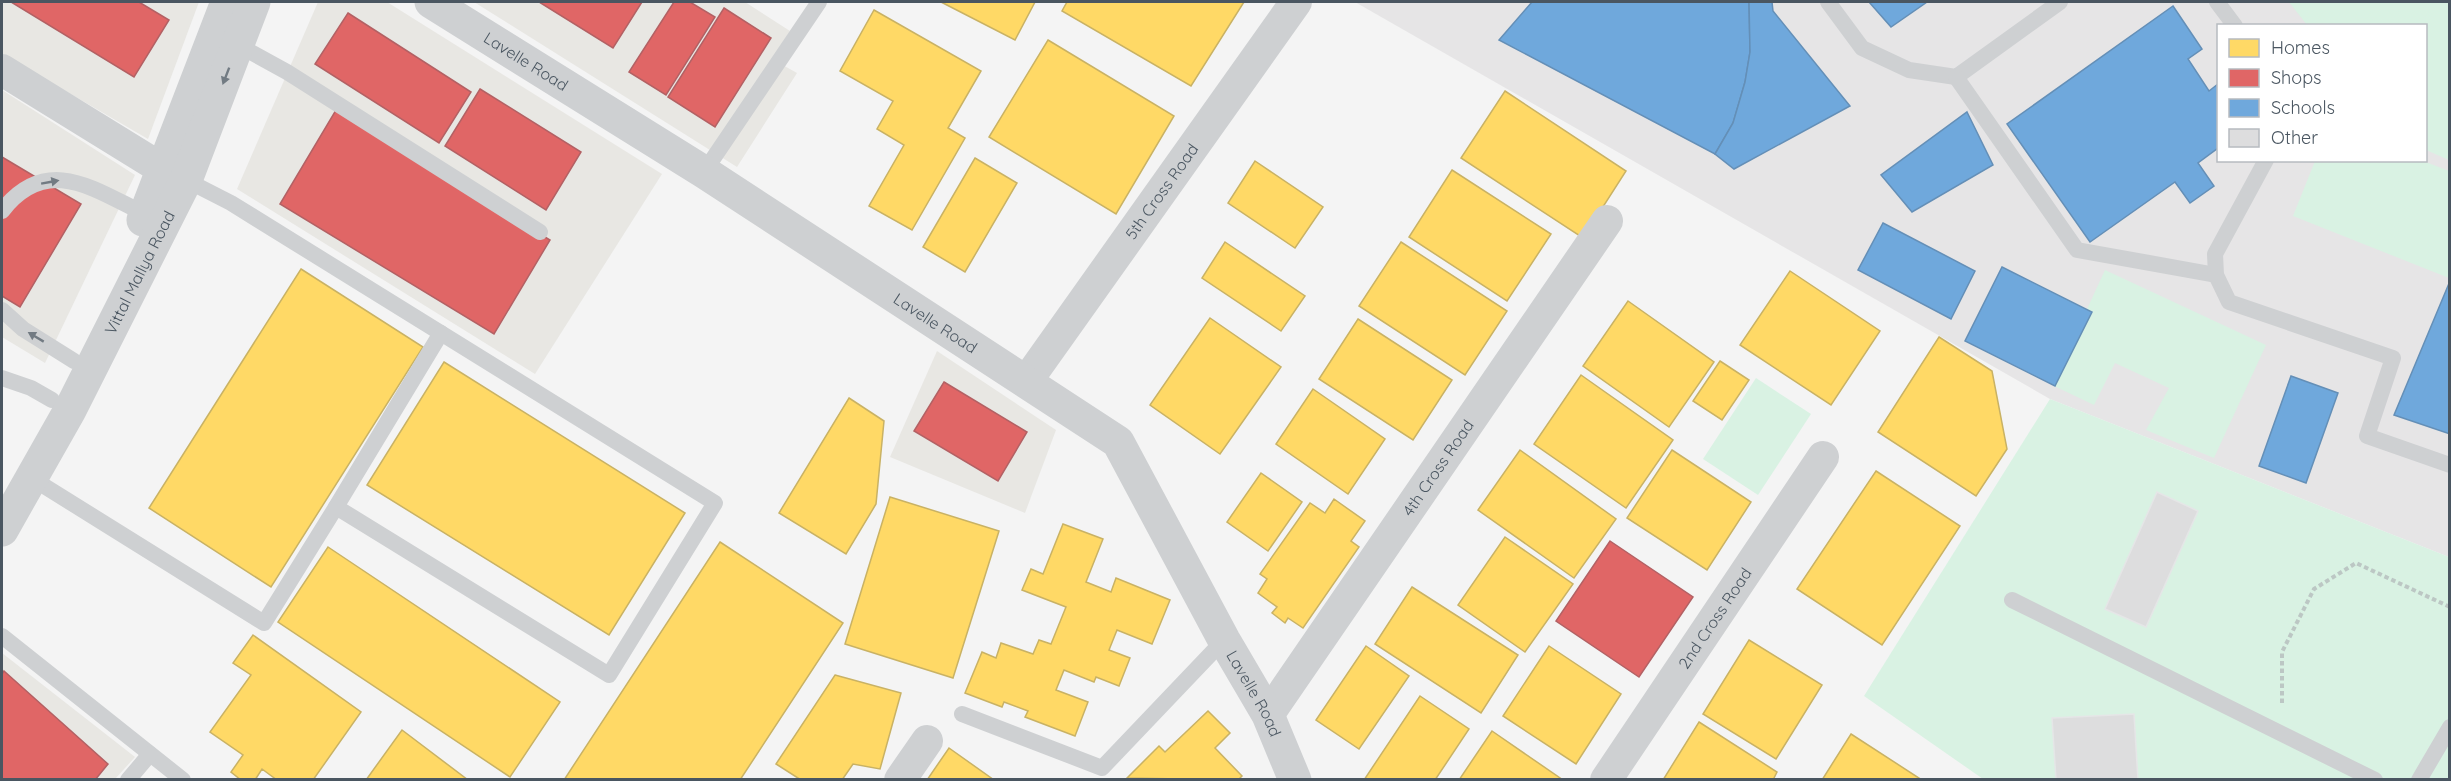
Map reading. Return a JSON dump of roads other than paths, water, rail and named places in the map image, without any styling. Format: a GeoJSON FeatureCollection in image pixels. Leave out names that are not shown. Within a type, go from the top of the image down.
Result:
{"type":"FeatureCollection","features":[{"type":"Feature","properties":{"kind":"street","name":"Vittal Mallya Road"},"geometry":{"type":"LineString","coordinates":[[2,493],[74,361],[146,214],[175,175],[227,2]]}},
{"type":"Feature","properties":{"kind":"street","name":"Vittal Mallya Road"},"geometry":{"type":"LineString","coordinates":[[2,530],[33,479],[238,45],[254,2]]}},
{"type":"Feature","properties":{"kind":"street","name":"Lavelle Road"},"geometry":{"type":"LineString","coordinates":[[431,2],[704,172],[1118,442],[1224,640],[1268,715],[1295,780]]}},
{"type":"Feature","properties":{"kind":"street","name":"5th Cross Road"},"geometry":{"type":"LineString","coordinates":[[1026,382],[1296,2]]}},
{"type":"Feature","properties":{"kind":"street"},"geometry":{"type":"LineString","coordinates":[[2,70],[175,175]]}},
{"type":"Feature","properties":{"kind":"street","name":"4th Cross Road"},"geometry":{"type":"LineString","coordinates":[[1268,715],[1607,221]]}},
{"type":"Feature","properties":{"kind":"street","name":"2nd Cross Road"},"geometry":{"type":"LineString","coordinates":[[1606,780],[1823,457]]}},
{"type":"Feature","properties":{"kind":"street"},"geometry":{"type":"LineString","coordinates":[[900,780],[927,741]]}},
{"type":"Feature","properties":{"kind":"lane"},"geometry":{"type":"LineString","coordinates":[[704,172],[819,2]]}},
{"type":"Feature","properties":{"kind":"lane"},"geometry":{"type":"LineString","coordinates":[[1828,2],[1862,48],[1908,70],[1956,77],[2060,2]]}},
{"type":"Feature","properties":{"kind":"lane"},"geometry":{"type":"LineString","coordinates":[[2217,2],[2234,24]]}},
{"type":"Feature","properties":{"kind":"lane"},"geometry":{"type":"LineString","coordinates":[[238,45],[295,76],[540,232]]}},
{"type":"Feature","properties":{"kind":"lane"},"geometry":{"type":"LineString","coordinates":[[1956,77],[2077,250],[2216,274]]}},
{"type":"Feature","properties":{"kind":"lane"},"geometry":{"type":"LineString","coordinates":[[2265,162],[2216,254],[2216,274],[2229,302],[2393,358],[2367,436],[2450,465]]}},
{"type":"Feature","properties":{"kind":"lane"},"geometry":{"type":"LineString","coordinates":[[175,175],[225,199],[715,503],[609,675],[336,507]]}},
{"type":"Feature","properties":{"kind":"lane"},"geometry":{"type":"LineString","coordinates":[[2,211],[24,191],[41,183],[59,180],[78,181],[146,214]]}},
{"type":"Feature","properties":{"kind":"lane"},"geometry":{"type":"LineString","coordinates":[[2,310],[23,329],[74,361]]}},
{"type":"Feature","properties":{"kind":"lane"},"geometry":{"type":"LineString","coordinates":[[33,479],[264,622],[441,333]]}},
{"type":"Feature","properties":{"kind":"lane"},"geometry":{"type":"LineString","coordinates":[[2,378],[31,388],[52,400]]}},
{"type":"Feature","properties":{"kind":"lane"},"geometry":{"type":"LineString","coordinates":[[2012,600],[2375,780]]}},
{"type":"Feature","properties":{"kind":"lane"},"geometry":{"type":"LineString","coordinates":[[2,636],[183,780]]}},
{"type":"Feature","properties":{"kind":"lane"},"geometry":{"type":"LineString","coordinates":[[962,714],[1102,768],[1224,640]]}},
{"type":"Feature","properties":{"kind":"lane"},"geometry":{"type":"LineString","coordinates":[[2419,780],[2450,727]]}},
{"type":"Feature","properties":{"kind":"lane"},"geometry":{"type":"LineString","coordinates":[[128,780],[150,754]]}}]}
